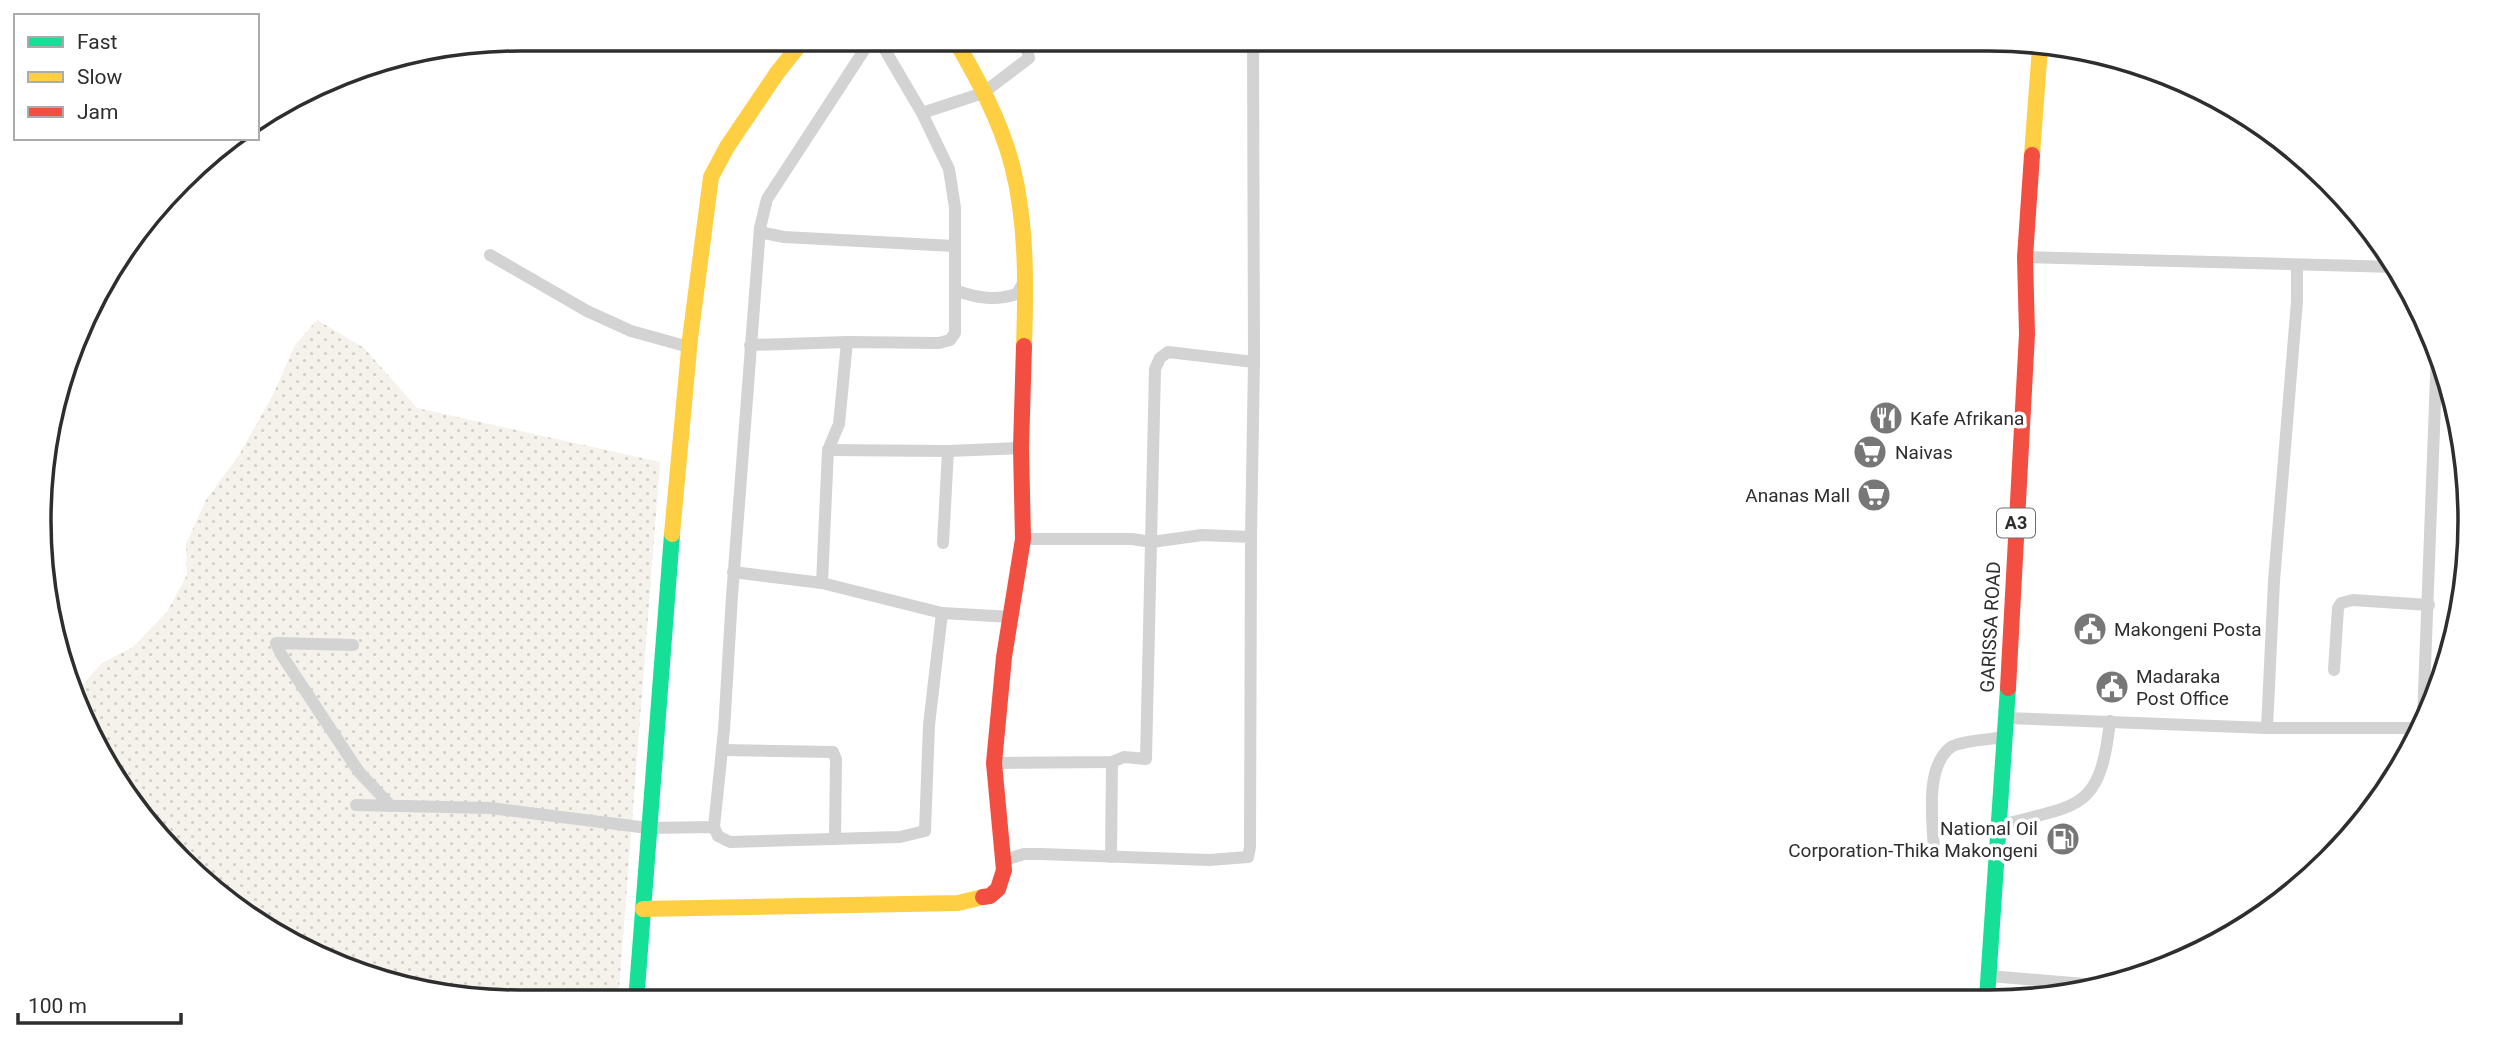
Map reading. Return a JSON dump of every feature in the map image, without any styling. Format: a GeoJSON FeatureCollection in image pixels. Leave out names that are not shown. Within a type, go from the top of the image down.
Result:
{"type":"FeatureCollection","features":[{"type":"Feature","properties":{"kind":"main road"},"geometry":{"type":"LineString","coordinates":[[637,990],[689,347],[711,177],[727,146],[776,73],[794,51]]}},
{"type":"Feature","properties":{"kind":"main road"},"geometry":{"type":"LineString","coordinates":[[643,909],[958,903],[990,897],[998,889],[1005,860],[994,764],[1004,657],[1023,538],[1021,448],[1026,274],[1017,183],[1002,135],[984,93],[961,51]]}},
{"type":"Feature","properties":{"kind":"main road","name":"GARISSA ROAD"},"geometry":{"type":"LineString","coordinates":[[1988,990],[2027,334],[2025,257],[2040,54]]}},
{"type":"Feature","properties":{"kind":"street"},"geometry":{"type":"LineString","coordinates":[[866,51],[767,199],[760,228],[722,750],[713,827],[718,836],[730,842],[900,837],[925,831],[929,725],[943,613]]}},
{"type":"Feature","properties":{"kind":"street"},"geometry":{"type":"LineString","coordinates":[[750,345],[939,343],[950,340],[956,333],[955,208],[949,169],[922,113],[883,51]]}},
{"type":"Feature","properties":{"kind":"street"},"geometry":{"type":"LineString","coordinates":[[922,113],[984,93],[1029,58],[1027,51]]}},
{"type":"Feature","properties":{"kind":"street"},"geometry":{"type":"LineString","coordinates":[[1005,860],[1024,854],[1209,860],[1248,857],[1254,362],[1253,51]]}},
{"type":"Feature","properties":{"kind":"street"},"geometry":{"type":"LineString","coordinates":[[760,228],[764,233],[784,237],[954,246]]}},
{"type":"Feature","properties":{"kind":"street"},"geometry":{"type":"LineString","coordinates":[[491,255],[587,311],[631,331],[689,347]]}},
{"type":"Feature","properties":{"kind":"street"},"geometry":{"type":"LineString","coordinates":[[2025,257],[2383,267]]}},
{"type":"Feature","properties":{"kind":"street"},"geometry":{"type":"LineString","coordinates":[[2267,728],[2274,581],[2297,301],[2297,265]]}},
{"type":"Feature","properties":{"kind":"street"},"geometry":{"type":"LineString","coordinates":[[957,291],[992,299],[1006,298],[1020,291],[1026,274]]}},
{"type":"Feature","properties":{"kind":"street"},"geometry":{"type":"LineString","coordinates":[[822,583],[828,450],[839,424],[847,342]]}},
{"type":"Feature","properties":{"kind":"street"},"geometry":{"type":"LineString","coordinates":[[994,764],[1112,762],[1124,757],[1146,759],[1155,369],[1160,358],[1168,352],[1254,362]]}},
{"type":"Feature","properties":{"kind":"street"},"geometry":{"type":"LineString","coordinates":[[2424,694],[2436,380]]}},
{"type":"Feature","properties":{"kind":"street"},"geometry":{"type":"LineString","coordinates":[[828,450],[948,451],[1021,448]]}},
{"type":"Feature","properties":{"kind":"street"},"geometry":{"type":"LineString","coordinates":[[943,543],[948,451]]}},
{"type":"Feature","properties":{"kind":"street"},"geometry":{"type":"LineString","coordinates":[[1023,538],[1132,539],[1152,542],[1202,535],[1251,537]]}},
{"type":"Feature","properties":{"kind":"street"},"geometry":{"type":"LineString","coordinates":[[733,572],[822,583],[943,613],[1011,617]]}},
{"type":"Feature","properties":{"kind":"street"},"geometry":{"type":"LineString","coordinates":[[2334,670],[2338,608],[2341,603],[2353,600],[2429,605]]}},
{"type":"Feature","properties":{"kind":"street"},"geometry":{"type":"LineString","coordinates":[[353,645],[276,642],[281,654],[359,772],[391,806]]}},
{"type":"Feature","properties":{"kind":"street"},"geometry":{"type":"LineString","coordinates":[[2006,718],[2267,728],[2410,728]]}},
{"type":"Feature","properties":{"kind":"street"},"geometry":{"type":"LineString","coordinates":[[1998,826],[2078,803],[2090,793],[2106,755],[2110,721]]}},
{"type":"Feature","properties":{"kind":"street"},"geometry":{"type":"LineString","coordinates":[[1934,851],[1932,799],[1937,764],[1952,746],[2005,737]]}},
{"type":"Feature","properties":{"kind":"street"},"geometry":{"type":"LineString","coordinates":[[722,750],[832,752],[836,759],[835,839]]}},
{"type":"Feature","properties":{"kind":"street"},"geometry":{"type":"LineString","coordinates":[[1111,857],[1112,762]]}},
{"type":"Feature","properties":{"kind":"street"},"geometry":{"type":"LineString","coordinates":[[356,805],[491,808],[648,828],[713,827]]}},
{"type":"Feature","properties":{"kind":"street"},"geometry":{"type":"LineString","coordinates":[[1989,976],[2069,983]]}},
{"type":"Feature","properties":{"kind":"shaded area"},"geometry":{"type":"Polygon","coordinates":[[[317,320],[364,348],[417,408],[660,462],[619,990],[520,990],[459,986],[399,974],[313,942],[260,911],[188,853],[130,781],[99,728],[82,686],[102,663],[133,647],[167,612],[187,575],[186,544],[206,500],[239,455],[274,393],[295,345],[317,320]]]}},
{"type":"Feature","properties":{"kind":"traffic: fast"},"geometry":{"type":"LineString","coordinates":[[637,990],[672,534]]}},
{"type":"Feature","properties":{"kind":"traffic: fast"},"geometry":{"type":"LineString","coordinates":[[1988,990],[2008,688]]}},
{"type":"Feature","properties":{"kind":"traffic: slow"},"geometry":{"type":"LineString","coordinates":[[672,534],[690,339],[711,177],[727,147],[795,51]]}},
{"type":"Feature","properties":{"kind":"traffic: slow"},"geometry":{"type":"LineString","coordinates":[[961,51],[994,115],[1007,148],[1017,187],[1023,232],[1024,346]]}},
{"type":"Feature","properties":{"kind":"traffic: slow"},"geometry":{"type":"LineString","coordinates":[[2032,155],[2039,54]]}},
{"type":"Feature","properties":{"kind":"traffic: slow"},"geometry":{"type":"LineString","coordinates":[[643,909],[958,903],[983,897]]}},
{"type":"Feature","properties":{"kind":"traffic: jam"},"geometry":{"type":"LineString","coordinates":[[2008,688],[2027,334],[2025,257],[2032,155]]}},
{"type":"Feature","properties":{"kind":"traffic: jam"},"geometry":{"type":"LineString","coordinates":[[983,897],[990,896],[998,889],[1004,870],[994,763],[1004,657],[1023,539],[1021,448],[1024,346]]}},
{"type":"Feature","properties":{"kind":"place","name":"Kafe Afrikana"},"geometry":{"type":"Point","coordinates":[1886,418]}},
{"type":"Feature","properties":{"kind":"place","name":"Naivas"},"geometry":{"type":"Point","coordinates":[1870,452]}},
{"type":"Feature","properties":{"kind":"place","name":"Ananas Mall"},"geometry":{"type":"Point","coordinates":[1874,495]}},
{"type":"Feature","properties":{"kind":"place","name":"Makongeni Posta"},"geometry":{"type":"Point","coordinates":[2090,629]}},
{"type":"Feature","properties":{"kind":"place","name":"Madaraka Post Office"},"geometry":{"type":"Point","coordinates":[2112,687]}},
{"type":"Feature","properties":{"kind":"place","name":"National Oil Corporation-Thika Makongeni"},"geometry":{"type":"Point","coordinates":[2063,839]}}]}
